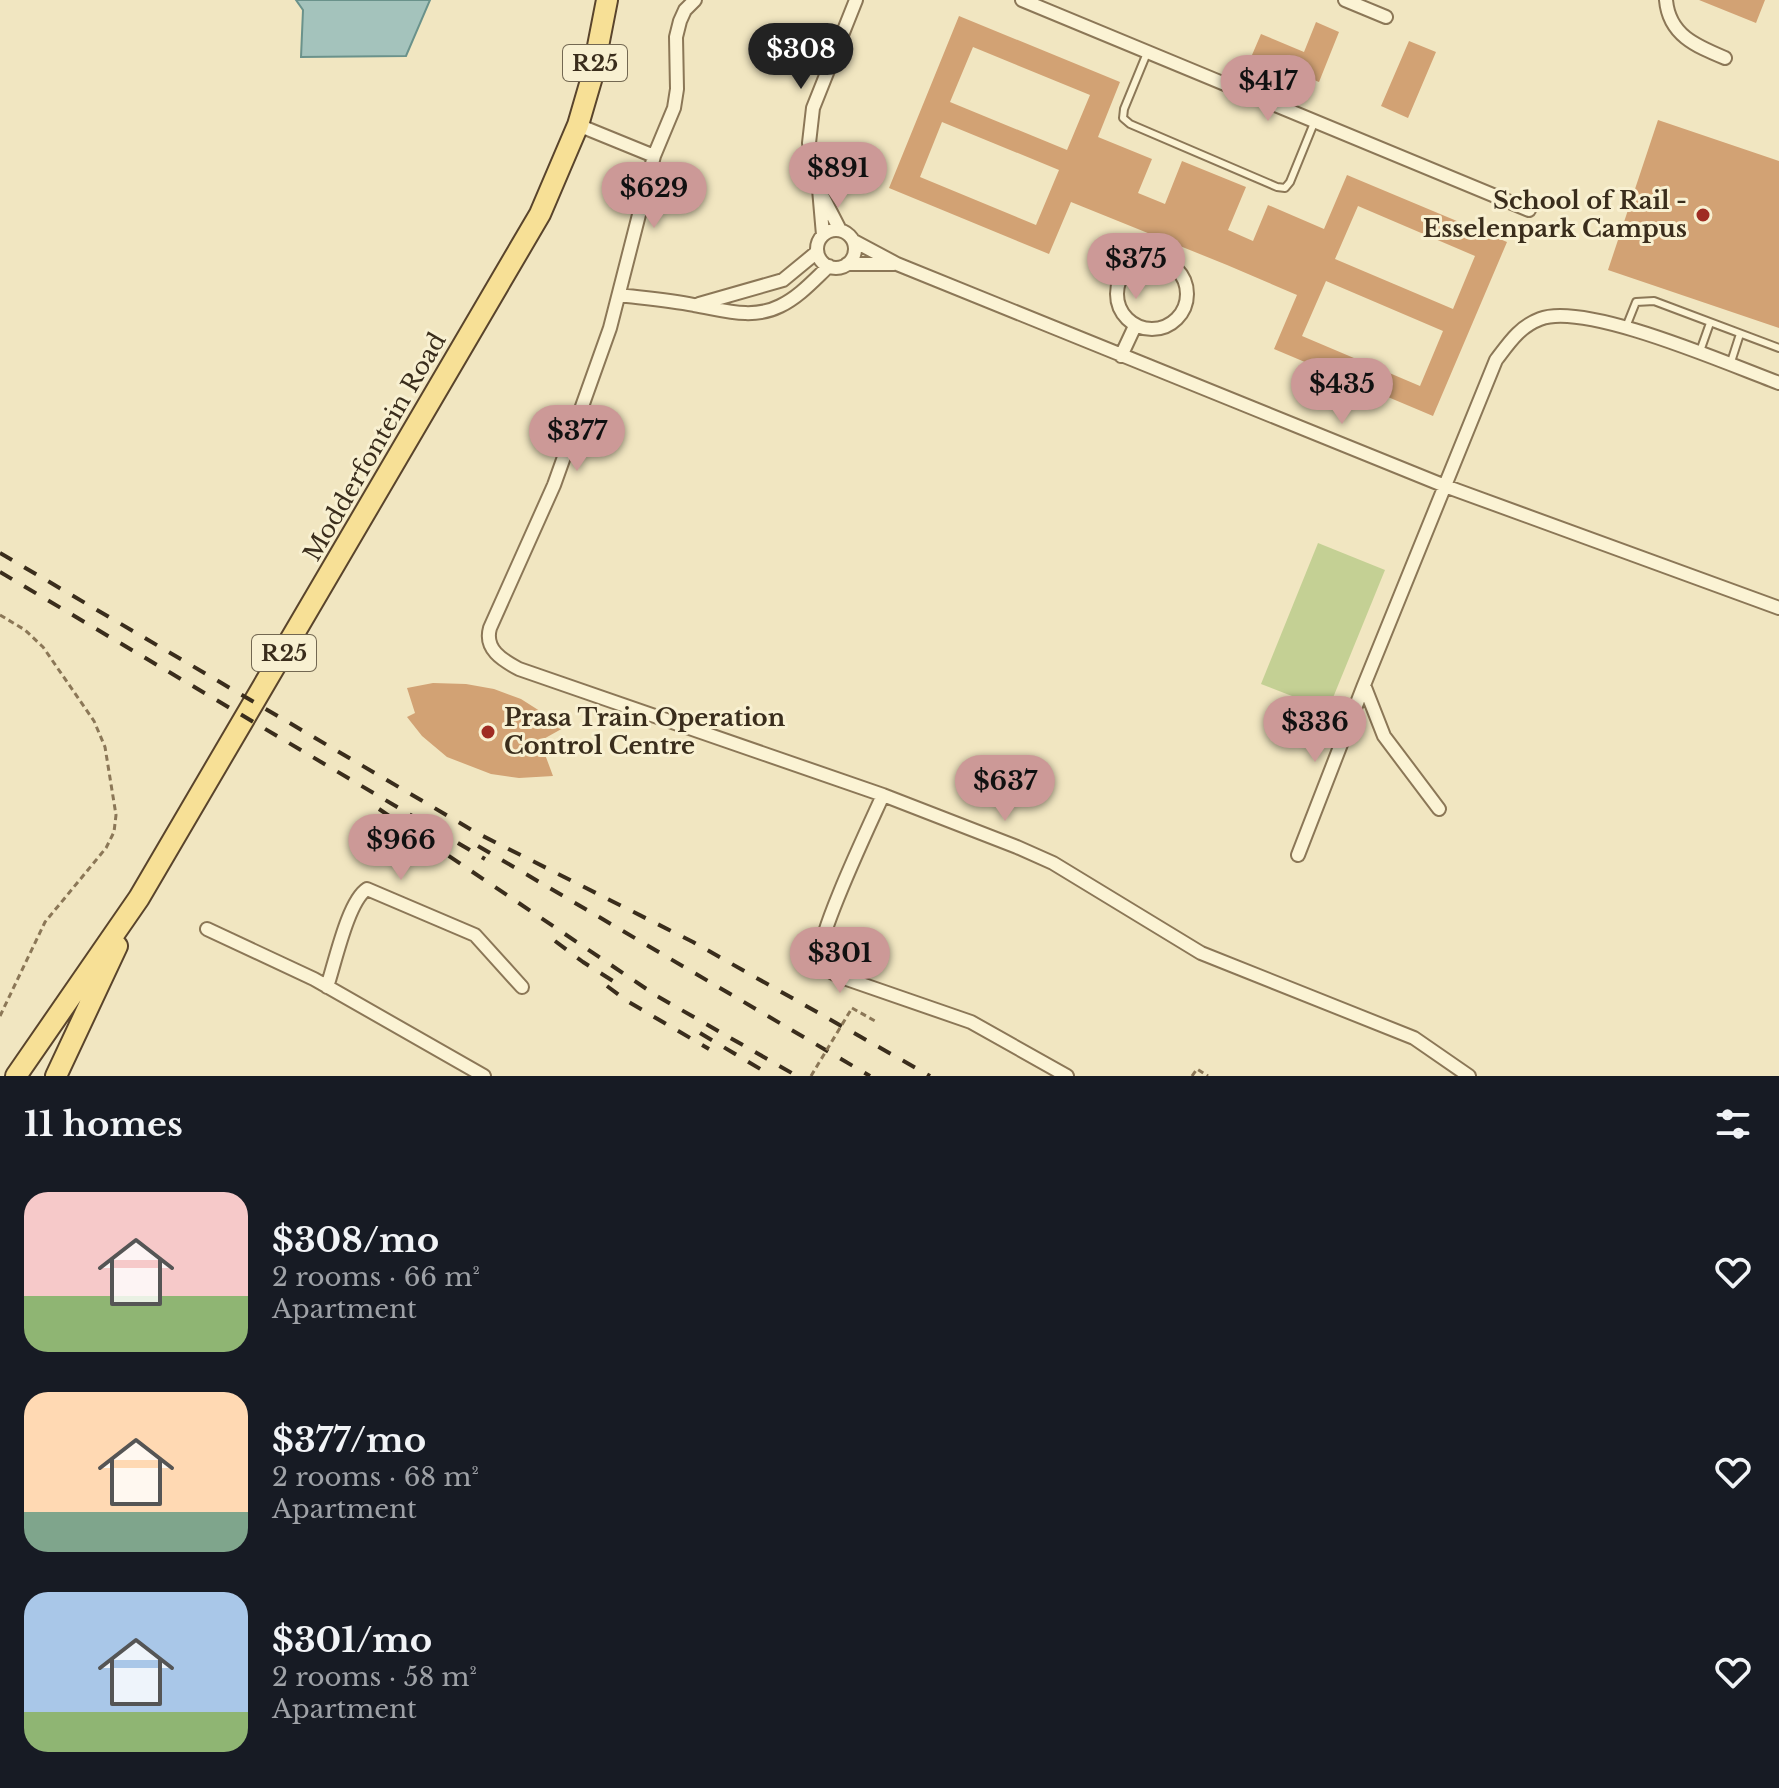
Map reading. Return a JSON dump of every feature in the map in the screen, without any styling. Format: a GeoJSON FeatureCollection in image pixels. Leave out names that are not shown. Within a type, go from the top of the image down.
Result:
{"type":"FeatureCollection","features":[{"type":"Feature","properties":{"kind":"main road","name":"Modderfontein Road"},"geometry":{"type":"LineString","coordinates":[[16,1076],[139,898],[540,214],[578,125],[592,77],[607,0]]}},
{"type":"Feature","properties":{"kind":"main road","name":"Modderfontein Road"},"geometry":{"type":"LineString","coordinates":[[56,1076],[139,898]]}},
{"type":"Feature","properties":{"kind":"street"},"geometry":{"type":"LineString","coordinates":[[695,0],[680,21],[676,37],[676,99],[654,156],[619,295],[589,392],[554,485],[490,628],[488,635],[492,648],[519,669],[883,795],[1053,863],[1201,953],[1414,1038],[1469,1076]]}},
{"type":"Feature","properties":{"kind":"street"},"geometry":{"type":"LineString","coordinates":[[696,305],[783,280],[817,252],[823,235],[819,189],[809,143],[813,108],[856,0]]}},
{"type":"Feature","properties":{"kind":"street"},"geometry":{"type":"LineString","coordinates":[[1022,0],[1529,210]]}},
{"type":"Feature","properties":{"kind":"street"},"geometry":{"type":"LineString","coordinates":[[1345,0],[1386,17]]}},
{"type":"Feature","properties":{"kind":"street"},"geometry":{"type":"LineString","coordinates":[[1666,0],[1672,22],[1687,41],[1725,58]]}},
{"type":"Feature","properties":{"kind":"street"},"geometry":{"type":"LineString","coordinates":[[578,125],[654,156]]}},
{"type":"Feature","properties":{"kind":"street"},"geometry":{"type":"LineString","coordinates":[[819,189],[840,230]]}},
{"type":"Feature","properties":{"kind":"street"},"geometry":{"type":"LineString","coordinates":[[823,235],[840,230],[851,236],[855,254],[847,264]]}},
{"type":"Feature","properties":{"kind":"street"},"geometry":{"type":"LineString","coordinates":[[854,241],[897,264],[1445,486],[1779,608]]}},
{"type":"Feature","properties":{"kind":"street"},"geometry":{"type":"LineString","coordinates":[[817,252],[824,263],[835,268],[847,264],[897,264]]}},
{"type":"Feature","properties":{"kind":"street"},"geometry":{"type":"LineString","coordinates":[[1145,260],[1169,263],[1184,280],[1187,293],[1180,316],[1160,329],[1147,330],[1135,326],[1125,318],[1119,307],[1116,295],[1118,283],[1124,272],[1145,260]]}},
{"type":"Feature","properties":{"kind":"street"},"geometry":{"type":"LineString","coordinates":[[619,295],[748,314],[769,310],[792,300],[829,266]]}},
{"type":"Feature","properties":{"kind":"street"},"geometry":{"type":"LineString","coordinates":[[763,287],[769,310]]}},
{"type":"Feature","properties":{"kind":"street"},"geometry":{"type":"LineString","coordinates":[[1298,855],[1496,360],[1518,331],[1542,318],[1575,315],[1626,327],[1779,383]]}},
{"type":"Feature","properties":{"kind":"street"},"geometry":{"type":"LineString","coordinates":[[1121,356],[1135,326]]}},
{"type":"Feature","properties":{"kind":"street"},"geometry":{"type":"LineString","coordinates":[[1364,685],[1384,736],[1439,809]]}},
{"type":"Feature","properties":{"kind":"street"},"geometry":{"type":"LineString","coordinates":[[883,795],[825,932],[820,958],[824,966],[841,977],[971,1022],[1067,1076]]}},
{"type":"Feature","properties":{"kind":"street"},"geometry":{"type":"LineString","coordinates":[[327,987],[352,911],[364,890],[371,889],[475,935],[522,987]]}},
{"type":"Feature","properties":{"kind":"street"},"geometry":{"type":"LineString","coordinates":[[207,929],[327,987],[484,1076]]}},
{"type":"Feature","properties":{"kind":"lane"},"geometry":{"type":"LineString","coordinates":[[1147,53],[1123,118],[1130,124],[1277,187],[1285,188],[1290,182],[1314,123]]}},
{"type":"Feature","properties":{"kind":"lane"},"geometry":{"type":"LineString","coordinates":[[1626,327],[1636,302],[1654,301],[1779,348]]}},
{"type":"Feature","properties":{"kind":"lane"},"geometry":{"type":"LineString","coordinates":[[1699,354],[1710,323]]}},
{"type":"Feature","properties":{"kind":"lane"},"geometry":{"type":"LineString","coordinates":[[1730,365],[1740,334]]}},
{"type":"Feature","properties":{"kind":"path"},"geometry":{"type":"LineString","coordinates":[[0,615],[25,630],[43,647],[94,721],[105,747],[116,815],[114,832],[106,848],[45,922],[0,1016]]}},
{"type":"Feature","properties":{"kind":"path"},"geometry":{"type":"LineString","coordinates":[[811,1076],[852,1008],[875,1021]]}},
{"type":"Feature","properties":{"kind":"path"},"geometry":{"type":"LineString","coordinates":[[1192,1076],[1197,1069],[1208,1076]]}},
{"type":"Feature","properties":{"kind":"green space"},"geometry":{"type":"Polygon","coordinates":[[[1318,543],[1385,570],[1328,710],[1261,684],[1318,543]]]}},
{"type":"Feature","properties":{"kind":"water"},"geometry":{"type":"Polygon","coordinates":[[[296,0],[430,0],[406,56],[301,57],[303,10],[296,0]]]}},
{"type":"Feature","properties":{"kind":"building"},"geometry":{"type":"Polygon","coordinates":[[[1699,0],[1765,0],[1756,23],[1699,0]]]}},
{"type":"Feature","properties":{"kind":"building"},"geometry":{"type":"Polygon","coordinates":[[[959,16],[1120,82],[1098,137],[1152,159],[1138,193],[1165,204],[1182,161],[1246,187],[1228,230],[1253,241],[1268,205],[1324,229],[1347,175],[1507,242],[1433,416],[1274,349],[1297,295],[1227,265],[1071,202],[1049,254],[889,188],[959,16]],[[973,47],[950,102],[1067,150],[1090,95],[973,47]],[[942,122],[920,177],[1036,225],[1059,170],[942,122]],[[1358,206],[1335,259],[1453,309],[1475,256],[1358,206]],[[1326,281],[1302,336],[1420,386],[1443,331],[1326,281]]]}},
{"type":"Feature","properties":{"kind":"building"},"geometry":{"type":"Polygon","coordinates":[[[1316,22],[1339,32],[1319,82],[1252,55],[1261,34],[1304,52],[1316,22]]]}},
{"type":"Feature","properties":{"kind":"building"},"geometry":{"type":"Polygon","coordinates":[[[1409,41],[1436,52],[1408,118],[1381,106],[1409,41]]]}},
{"type":"Feature","properties":{"kind":"building","name":"School of Rail - Esselenpark Campus"},"geometry":{"type":"Polygon","coordinates":[[[1658,120],[1779,161],[1779,328],[1608,270],[1658,120]]]}},
{"type":"Feature","properties":{"kind":"building","name":"Prasa Train Operation Control Centre"},"geometry":{"type":"Polygon","coordinates":[[[433,683],[494,689],[521,699],[565,727],[540,741],[553,776],[519,778],[491,774],[447,757],[422,736],[407,717],[415,713],[407,688],[433,683]]]}},
{"type":"Feature","properties":{"kind":"railway"},"geometry":{"type":"LineString","coordinates":[[0,553],[477,833],[693,942],[930,1076]]}},
{"type":"Feature","properties":{"kind":"railway"},"geometry":{"type":"LineString","coordinates":[[0,572],[485,859]]}},
{"type":"Feature","properties":{"kind":"railway"},"geometry":{"type":"LineString","coordinates":[[379,809],[657,996],[797,1076]]}},
{"type":"Feature","properties":{"kind":"railway"},"geometry":{"type":"LineString","coordinates":[[478,846],[870,1076]]}},
{"type":"Feature","properties":{"kind":"railway"},"geometry":{"type":"LineString","coordinates":[[555,941],[624,988]]}},
{"type":"Feature","properties":{"kind":"railway"},"geometry":{"type":"LineString","coordinates":[[607,986],[709,1049]]}},
{"type":"Feature","properties":{"kind":"railway"},"geometry":{"type":"LineString","coordinates":[[700,1033],[772,1076]]}},
{"type":"Feature","properties":{"kind":"place","name":"School of Rail - Esselenpark Campus"},"geometry":{"type":"Point","coordinates":[1703,215]}},
{"type":"Feature","properties":{"kind":"place","name":"Prasa Train Operation Control Centre"},"geometry":{"type":"Point","coordinates":[488,732]}}]}
